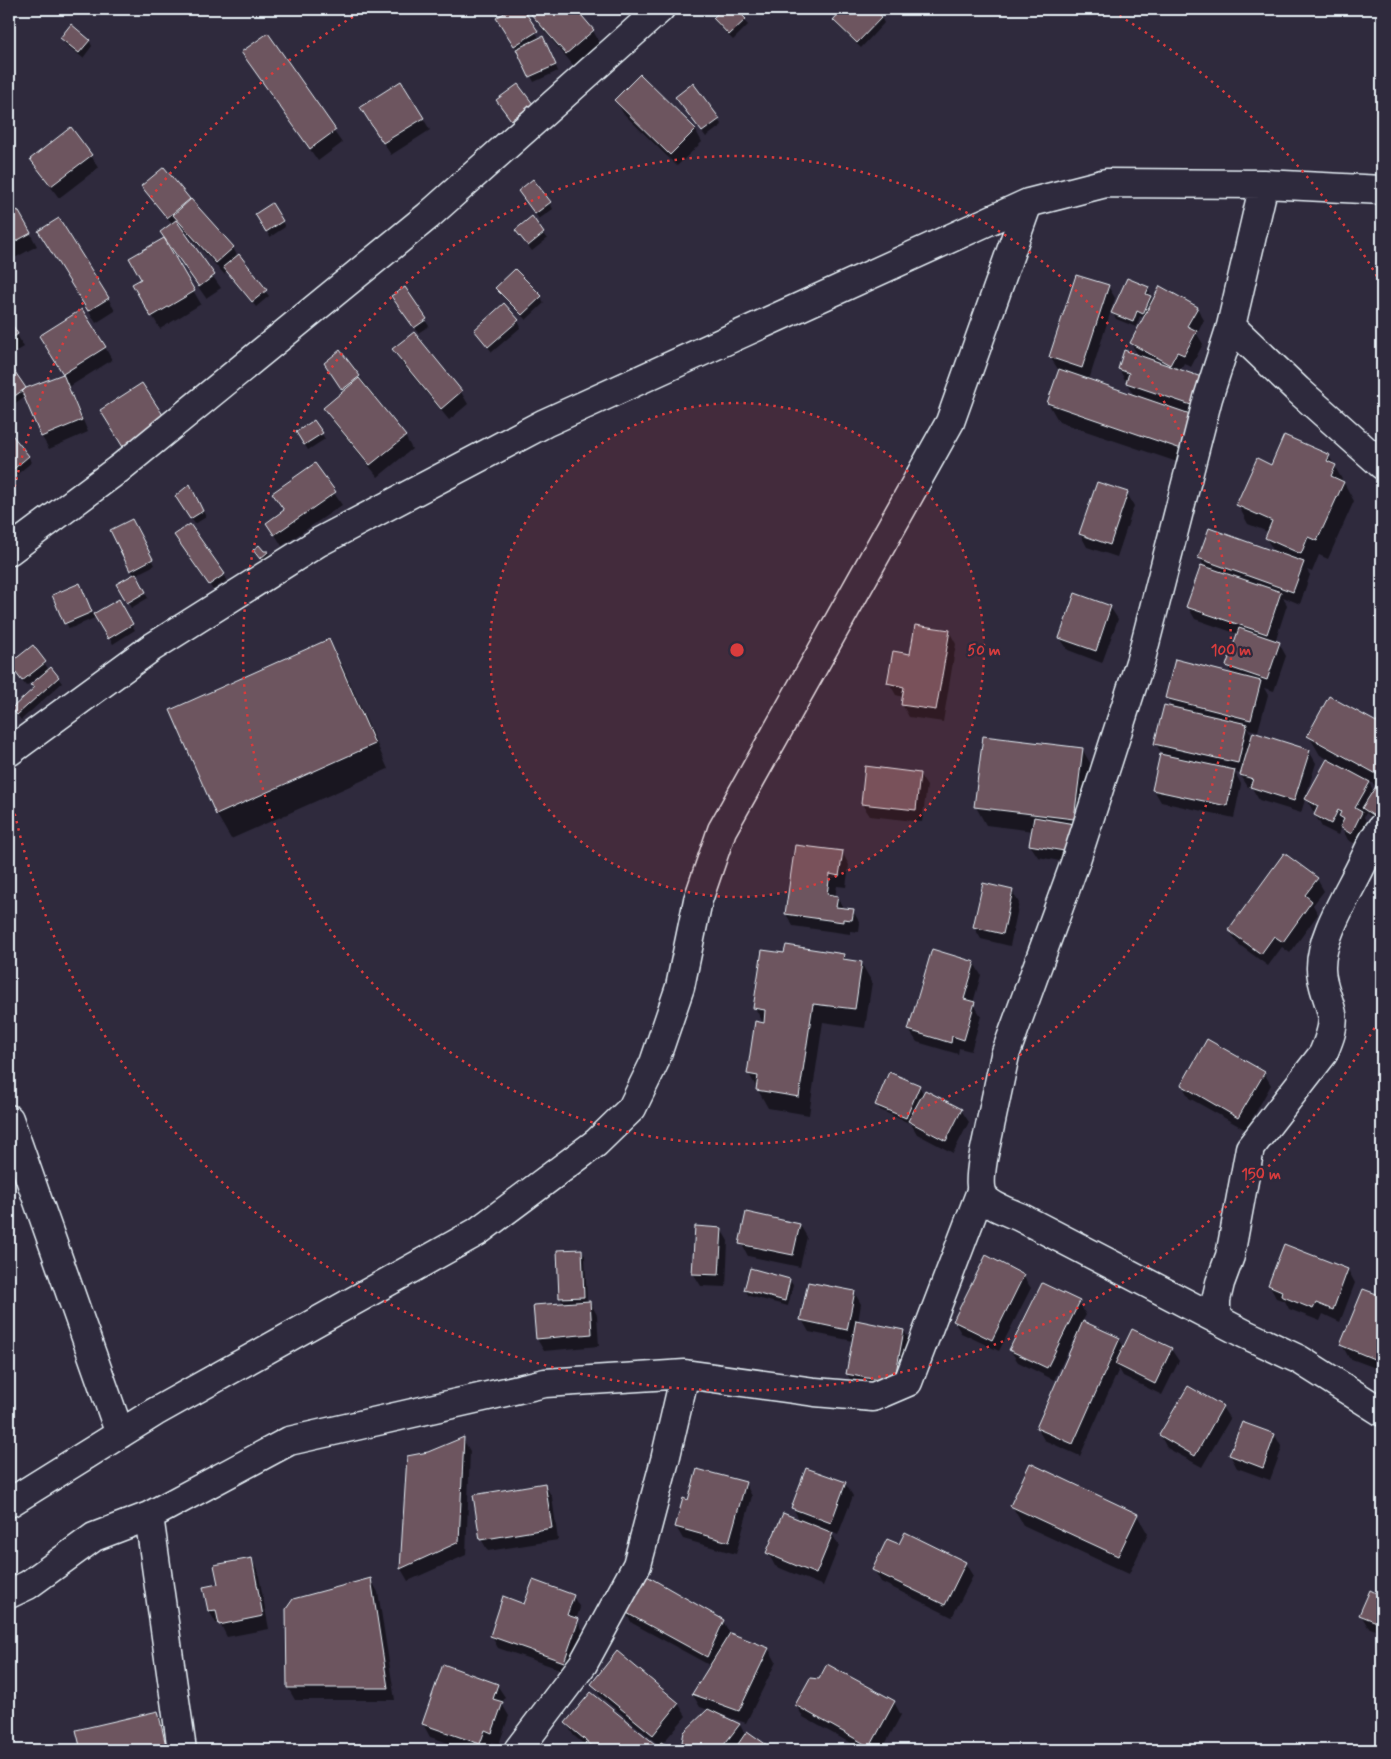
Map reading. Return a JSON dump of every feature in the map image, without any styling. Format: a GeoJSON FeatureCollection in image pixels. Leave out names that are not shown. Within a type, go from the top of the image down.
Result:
{"type":"FeatureCollection","features":[{"type":"Feature","properties":{"kind":"street"},"geometry":{"type":"LineString","coordinates":[[9,551],[120,468],[428,216],[660,9]]}},
{"type":"Feature","properties":{"kind":"street"},"geometry":{"type":"LineString","coordinates":[[9,752],[151,648],[319,542],[545,423],[1028,203],[1106,183],[1264,184],[1382,190]]}},
{"type":"Feature","properties":{"kind":"street"},"geometry":{"type":"LineString","coordinates":[[9,1594],[28,1585],[94,1537],[148,1516],[289,1441],[545,1383],[685,1374],[814,1392],[873,1397],[908,1382],[981,1192],[980,1176],[1005,1055],[1075,864],[1141,659],[1208,398],[1231,326],[1264,184]]}},
{"type":"Feature","properties":{"kind":"street"},"geometry":{"type":"LineString","coordinates":[[9,1503],[163,1407],[477,1232],[596,1143],[632,1108],[654,1063],[680,987],[698,900],[722,830],[950,422],[1028,203]]}},
{"type":"Feature","properties":{"kind":"street"},"geometry":{"type":"LineString","coordinates":[[1231,326],[1298,390],[1382,465]]}},
{"type":"Feature","properties":{"kind":"street"},"geometry":{"type":"LineString","coordinates":[[1216,1319],[1216,1300],[1220,1282],[1230,1256],[1250,1148],[1323,1054],[1330,1036],[1332,1016],[1321,970],[1323,950],[1341,903],[1372,841],[1382,826]]}},
{"type":"Feature","properties":{"kind":"street"},"geometry":{"type":"LineString","coordinates":[[9,1119],[120,1434]]}},
{"type":"Feature","properties":{"kind":"street"},"geometry":{"type":"LineString","coordinates":[[981,1192],[989,1204],[1020,1217],[1216,1319],[1300,1360],[1382,1412]]}},
{"type":"Feature","properties":{"kind":"street"},"geometry":{"type":"LineString","coordinates":[[518,1750],[583,1664],[637,1565],[665,1460],[685,1374]]}},
{"type":"Feature","properties":{"kind":"street"},"geometry":{"type":"LineString","coordinates":[[148,1516],[182,1750]]}},
{"type":"Feature","properties":{"kind":"building"},"geometry":{"type":"Polygon","coordinates":[[[511,9],[523,9],[538,31],[514,46],[496,18],[511,9]]]}},
{"type":"Feature","properties":{"kind":"building"},"geometry":{"type":"Polygon","coordinates":[[[534,9],[576,9],[594,30],[566,54],[530,13],[534,9]]]}},
{"type":"Feature","properties":{"kind":"building"},"geometry":{"type":"Polygon","coordinates":[[[722,9],[736,9],[746,19],[729,35],[713,18],[722,9]]]}},
{"type":"Feature","properties":{"kind":"building"},"geometry":{"type":"Polygon","coordinates":[[[843,9],[874,9],[882,17],[857,43],[833,20],[843,9]]]}},
{"type":"Feature","properties":{"kind":"building"},"geometry":{"type":"Polygon","coordinates":[[[71,24],[90,40],[79,53],[60,38],[71,24]]]}},
{"type":"Feature","properties":{"kind":"building"},"geometry":{"type":"Polygon","coordinates":[[[268,33],[336,130],[310,149],[241,52],[268,33]]]}},
{"type":"Feature","properties":{"kind":"building"},"geometry":{"type":"Polygon","coordinates":[[[543,36],[556,65],[529,77],[516,49],[543,36]]]}},
{"type":"Feature","properties":{"kind":"building"},"geometry":{"type":"Polygon","coordinates":[[[640,74],[696,129],[670,155],[614,100],[640,74]]]}},
{"type":"Feature","properties":{"kind":"building"},"geometry":{"type":"Polygon","coordinates":[[[401,81],[424,118],[383,143],[360,107],[401,81]]]}},
{"type":"Feature","properties":{"kind":"building"},"geometry":{"type":"Polygon","coordinates":[[[693,83],[720,119],[702,132],[675,97],[693,83]]]}},
{"type":"Feature","properties":{"kind":"building"},"geometry":{"type":"Polygon","coordinates":[[[518,84],[533,104],[511,120],[496,100],[518,84]]]}},
{"type":"Feature","properties":{"kind":"building"},"geometry":{"type":"Polygon","coordinates":[[[71,127],[92,155],[51,186],[30,159],[71,127]]]}},
{"type":"Feature","properties":{"kind":"building"},"geometry":{"type":"Polygon","coordinates":[[[164,167],[190,199],[167,218],[141,186],[164,167]]]}},
{"type":"Feature","properties":{"kind":"building"},"geometry":{"type":"Polygon","coordinates":[[[533,179],[551,202],[535,214],[518,191],[533,179]]]}},
{"type":"Feature","properties":{"kind":"building"},"geometry":{"type":"Polygon","coordinates":[[[191,199],[234,247],[216,263],[173,215],[191,199]]]}},
{"type":"Feature","properties":{"kind":"building"},"geometry":{"type":"Polygon","coordinates":[[[272,203],[283,221],[266,232],[255,214],[272,203]]]}},
{"type":"Feature","properties":{"kind":"building"},"geometry":{"type":"Polygon","coordinates":[[[18,210],[31,233],[9,245],[9,215],[18,210]]]}},
{"type":"Feature","properties":{"kind":"building"},"geometry":{"type":"Polygon","coordinates":[[[532,216],[544,233],[528,246],[515,230],[532,216]]]}},
{"type":"Feature","properties":{"kind":"building"},"geometry":{"type":"Polygon","coordinates":[[[59,218],[109,298],[88,311],[38,231],[59,218]]]}},
{"type":"Feature","properties":{"kind":"building"},"geometry":{"type":"Polygon","coordinates":[[[176,220],[215,275],[199,287],[160,232],[176,220]]]}},
{"type":"Feature","properties":{"kind":"building"},"geometry":{"type":"Polygon","coordinates":[[[164,238],[195,291],[151,317],[132,284],[141,279],[129,258],[164,238]]]}},
{"type":"Feature","properties":{"kind":"building"},"geometry":{"type":"Polygon","coordinates":[[[239,254],[267,290],[252,302],[223,267],[239,254]]]}},
{"type":"Feature","properties":{"kind":"building"},"geometry":{"type":"Polygon","coordinates":[[[515,269],[542,296],[522,315],[495,288],[515,269]]]}},
{"type":"Feature","properties":{"kind":"building"},"geometry":{"type":"Polygon","coordinates":[[[1076,275],[1109,285],[1082,368],[1049,357],[1076,275]]]}},
{"type":"Feature","properties":{"kind":"building"},"geometry":{"type":"Polygon","coordinates":[[[1127,278],[1149,287],[1146,294],[1151,296],[1143,314],[1137,311],[1133,322],[1111,313],[1127,278]]]}},
{"type":"Feature","properties":{"kind":"building"},"geometry":{"type":"Polygon","coordinates":[[[1160,286],[1198,307],[1187,326],[1197,331],[1184,355],[1177,352],[1170,365],[1130,343],[1160,286]]]}},
{"type":"Feature","properties":{"kind":"building"},"geometry":{"type":"Polygon","coordinates":[[[405,287],[427,319],[414,328],[391,296],[405,287]]]}},
{"type":"Feature","properties":{"kind":"building"},"geometry":{"type":"Polygon","coordinates":[[[504,303],[519,320],[488,347],[474,330],[504,303]]]}},
{"type":"Feature","properties":{"kind":"building"},"geometry":{"type":"Polygon","coordinates":[[[82,309],[106,347],[63,374],[39,336],[82,309]]]}},
{"type":"Feature","properties":{"kind":"building"},"geometry":{"type":"Polygon","coordinates":[[[9,319],[18,334],[9,340],[9,319]]]}},
{"type":"Feature","properties":{"kind":"building"},"geometry":{"type":"Polygon","coordinates":[[[414,332],[462,391],[441,409],[392,349],[414,332]]]}},
{"type":"Feature","properties":{"kind":"building"},"geometry":{"type":"Polygon","coordinates":[[[340,350],[360,376],[342,390],[324,363],[340,350]]]}},
{"type":"Feature","properties":{"kind":"building"},"geometry":{"type":"Polygon","coordinates":[[[1124,350],[1210,380],[1200,408],[1126,383],[1129,373],[1118,369],[1124,350]]]}},
{"type":"Feature","properties":{"kind":"building"},"geometry":{"type":"Polygon","coordinates":[[[9,363],[26,388],[9,400],[9,363]]]}},
{"type":"Feature","properties":{"kind":"building"},"geometry":{"type":"Polygon","coordinates":[[[1059,369],[1199,417],[1187,451],[1047,403],[1059,369]]]}},
{"type":"Feature","properties":{"kind":"building"},"geometry":{"type":"Polygon","coordinates":[[[63,374],[82,420],[41,437],[22,392],[26,388],[63,374]]]}},
{"type":"Feature","properties":{"kind":"building"},"geometry":{"type":"Polygon","coordinates":[[[359,378],[406,436],[370,465],[323,408],[359,378]]]}},
{"type":"Feature","properties":{"kind":"building"},"geometry":{"type":"Polygon","coordinates":[[[142,383],[169,424],[126,452],[100,410],[142,383]]]}},
{"type":"Feature","properties":{"kind":"building"},"geometry":{"type":"Polygon","coordinates":[[[314,420],[323,433],[304,445],[296,432],[314,420]]]}},
{"type":"Feature","properties":{"kind":"building"},"geometry":{"type":"Polygon","coordinates":[[[9,431],[29,456],[9,473],[9,431]]]}},
{"type":"Feature","properties":{"kind":"building"},"geometry":{"type":"Polygon","coordinates":[[[1284,435],[1330,455],[1327,461],[1336,465],[1331,476],[1344,482],[1317,541],[1308,537],[1301,554],[1265,538],[1272,521],[1236,505],[1257,458],[1271,465],[1284,435]]]}},
{"type":"Feature","properties":{"kind":"building"},"geometry":{"type":"Polygon","coordinates":[[[315,463],[336,492],[274,535],[266,523],[284,510],[272,493],[315,463]]]}},
{"type":"Feature","properties":{"kind":"building"},"geometry":{"type":"Polygon","coordinates":[[[1097,482],[1128,492],[1110,545],[1079,534],[1097,482]]]}},
{"type":"Feature","properties":{"kind":"building"},"geometry":{"type":"Polygon","coordinates":[[[190,484],[203,511],[190,519],[175,496],[190,484]]]}},
{"type":"Feature","properties":{"kind":"building"},"geometry":{"type":"Polygon","coordinates":[[[132,519],[153,559],[130,571],[110,530],[132,519]]]}},
{"type":"Feature","properties":{"kind":"building"},"geometry":{"type":"Polygon","coordinates":[[[190,524],[225,574],[209,585],[174,535],[190,524]]]}},
{"type":"Feature","properties":{"kind":"building"},"geometry":{"type":"Polygon","coordinates":[[[1209,528],[1304,562],[1293,592],[1198,558],[1209,528]]]}},
{"type":"Feature","properties":{"kind":"building"},"geometry":{"type":"Polygon","coordinates":[[[259,545],[264,551],[269,551],[260,559],[253,550],[259,545]]]}},
{"type":"Feature","properties":{"kind":"building"},"geometry":{"type":"Polygon","coordinates":[[[1201,565],[1281,592],[1267,634],[1186,607],[1201,565]]]}},
{"type":"Feature","properties":{"kind":"building"},"geometry":{"type":"Polygon","coordinates":[[[136,573],[146,592],[127,603],[116,584],[136,573]]]}},
{"type":"Feature","properties":{"kind":"building"},"geometry":{"type":"Polygon","coordinates":[[[80,583],[92,612],[64,624],[52,595],[80,583]]]}},
{"type":"Feature","properties":{"kind":"building"},"geometry":{"type":"Polygon","coordinates":[[[1075,593],[1111,606],[1096,651],[1059,638],[1075,593]]]}},
{"type":"Feature","properties":{"kind":"building"},"geometry":{"type":"Polygon","coordinates":[[[119,599],[133,624],[108,639],[93,614],[119,599]]]}},
{"type":"Feature","properties":{"kind":"building"},"geometry":{"type":"Polygon","coordinates":[[[915,625],[950,630],[936,710],[901,705],[904,687],[887,683],[893,651],[910,654],[915,625]]]}},
{"type":"Feature","properties":{"kind":"building"},"geometry":{"type":"Polygon","coordinates":[[[1239,628],[1280,642],[1267,680],[1226,666],[1239,628]]]}},
{"type":"Feature","properties":{"kind":"building"},"geometry":{"type":"Polygon","coordinates":[[[329,639],[375,744],[216,815],[170,710],[329,639]]]}},
{"type":"Feature","properties":{"kind":"building"},"geometry":{"type":"Polygon","coordinates":[[[33,645],[46,662],[22,681],[9,664],[33,645]]]}},
{"type":"Feature","properties":{"kind":"building"},"geometry":{"type":"Polygon","coordinates":[[[1175,659],[1261,681],[1251,720],[1165,698],[1175,659]]]}},
{"type":"Feature","properties":{"kind":"building"},"geometry":{"type":"Polygon","coordinates":[[[51,667],[59,677],[17,715],[9,706],[9,703],[13,707],[35,687],[30,685],[51,667]]]}},
{"type":"Feature","properties":{"kind":"building"},"geometry":{"type":"Polygon","coordinates":[[[1329,696],[1382,725],[1382,777],[1307,736],[1329,696]]]}},
{"type":"Feature","properties":{"kind":"building"},"geometry":{"type":"Polygon","coordinates":[[[1164,705],[1247,724],[1238,763],[1154,744],[1164,705]]]}},
{"type":"Feature","properties":{"kind":"building"},"geometry":{"type":"Polygon","coordinates":[[[1253,732],[1310,750],[1294,801],[1250,787],[1253,779],[1240,775],[1253,732]]]}},
{"type":"Feature","properties":{"kind":"building"},"geometry":{"type":"Polygon","coordinates":[[[983,736],[1083,748],[1074,819],[974,807],[983,736]]]}},
{"type":"Feature","properties":{"kind":"building"},"geometry":{"type":"Polygon","coordinates":[[[1160,754],[1235,770],[1227,806],[1152,790],[1160,754]]]}},
{"type":"Feature","properties":{"kind":"building"},"geometry":{"type":"Polygon","coordinates":[[[1327,759],[1370,782],[1355,808],[1362,812],[1351,834],[1340,827],[1344,819],[1339,816],[1341,812],[1338,810],[1331,824],[1314,815],[1318,806],[1305,799],[1327,759]]]}},
{"type":"Feature","properties":{"kind":"building"},"geometry":{"type":"Polygon","coordinates":[[[865,766],[920,773],[916,810],[861,804],[865,766]]]}},
{"type":"Feature","properties":{"kind":"building"},"geometry":{"type":"Polygon","coordinates":[[[1378,783],[1382,785],[1382,817],[1380,820],[1362,808],[1378,783]]]}},
{"type":"Feature","properties":{"kind":"building"},"geometry":{"type":"Polygon","coordinates":[[[1034,817],[1080,825],[1076,853],[1029,845],[1034,817]]]}},
{"type":"Feature","properties":{"kind":"building"},"geometry":{"type":"Polygon","coordinates":[[[795,845],[843,851],[839,876],[830,874],[827,894],[838,896],[836,907],[854,909],[852,920],[843,919],[843,922],[785,914],[795,845]]]}},
{"type":"Feature","properties":{"kind":"building"},"geometry":{"type":"Polygon","coordinates":[[[1284,853],[1318,878],[1305,895],[1312,901],[1283,942],[1274,936],[1261,954],[1228,930],[1284,853]]]}},
{"type":"Feature","properties":{"kind":"building"},"geometry":{"type":"Polygon","coordinates":[[[983,883],[1013,890],[1003,934],[973,927],[983,883]]]}},
{"type":"Feature","properties":{"kind":"building"},"geometry":{"type":"Polygon","coordinates":[[[786,945],[844,954],[843,959],[862,962],[855,1009],[813,1004],[799,1097],[756,1090],[758,1076],[747,1074],[755,1021],[764,1023],[765,1010],[753,1008],[762,950],[784,953],[786,945]]]}},
{"type":"Feature","properties":{"kind":"building"},"geometry":{"type":"Polygon","coordinates":[[[932,949],[975,962],[964,999],[975,1002],[964,1040],[952,1036],[951,1043],[908,1030],[932,949]]]}},
{"type":"Feature","properties":{"kind":"building"},"geometry":{"type":"Polygon","coordinates":[[[1207,1039],[1265,1072],[1238,1118],[1181,1085],[1207,1039]]]}},
{"type":"Feature","properties":{"kind":"building"},"geometry":{"type":"Polygon","coordinates":[[[889,1072],[920,1085],[906,1118],[875,1105],[889,1072]]]}},
{"type":"Feature","properties":{"kind":"building"},"geometry":{"type":"Polygon","coordinates":[[[925,1090],[962,1109],[946,1141],[908,1121],[925,1090]]]}},
{"type":"Feature","properties":{"kind":"building"},"geometry":{"type":"Polygon","coordinates":[[[746,1212],[800,1224],[793,1255],[739,1244],[746,1212]]]}},
{"type":"Feature","properties":{"kind":"building"},"geometry":{"type":"Polygon","coordinates":[[[695,1226],[722,1228],[719,1275],[692,1274],[695,1226]]]}},
{"type":"Feature","properties":{"kind":"building"},"geometry":{"type":"Polygon","coordinates":[[[1284,1244],[1348,1269],[1333,1310],[1316,1303],[1313,1309],[1281,1296],[1282,1291],[1268,1285],[1284,1244]]]}},
{"type":"Feature","properties":{"kind":"building"},"geometry":{"type":"Polygon","coordinates":[[[582,1249],[584,1297],[559,1298],[557,1250],[582,1249]]]}},
{"type":"Feature","properties":{"kind":"building"},"geometry":{"type":"Polygon","coordinates":[[[986,1255],[1024,1275],[992,1340],[953,1321],[986,1255]]]}},
{"type":"Feature","properties":{"kind":"building"},"geometry":{"type":"Polygon","coordinates":[[[750,1268],[790,1279],[785,1301],[744,1290],[750,1268]]]}},
{"type":"Feature","properties":{"kind":"building"},"geometry":{"type":"Polygon","coordinates":[[[808,1282],[855,1291],[847,1330],[800,1320],[808,1282]]]}},
{"type":"Feature","properties":{"kind":"building"},"geometry":{"type":"Polygon","coordinates":[[[1042,1283],[1080,1301],[1047,1368],[1009,1350],[1042,1283]]]}},
{"type":"Feature","properties":{"kind":"building"},"geometry":{"type":"Polygon","coordinates":[[[1363,1289],[1382,1296],[1382,1337],[1374,1359],[1340,1345],[1363,1289]]]}},
{"type":"Feature","properties":{"kind":"building"},"geometry":{"type":"Polygon","coordinates":[[[590,1301],[592,1334],[536,1339],[533,1305],[590,1301]]]}},
{"type":"Feature","properties":{"kind":"building"},"geometry":{"type":"Polygon","coordinates":[[[856,1320],[904,1330],[894,1383],[846,1374],[856,1320]]]}},
{"type":"Feature","properties":{"kind":"building"},"geometry":{"type":"Polygon","coordinates":[[[1083,1321],[1120,1338],[1073,1444],[1036,1428],[1083,1321]]]}},
{"type":"Feature","properties":{"kind":"building"},"geometry":{"type":"Polygon","coordinates":[[[1132,1329],[1172,1348],[1155,1384],[1115,1364],[1132,1329]]]}},
{"type":"Feature","properties":{"kind":"building"},"geometry":{"type":"Polygon","coordinates":[[[1188,1386],[1223,1406],[1195,1456],[1159,1435],[1188,1386]]]}},
{"type":"Feature","properties":{"kind":"building"},"geometry":{"type":"Polygon","coordinates":[[[1242,1422],[1275,1434],[1263,1468],[1229,1455],[1242,1422]]]}},
{"type":"Feature","properties":{"kind":"building"},"geometry":{"type":"Polygon","coordinates":[[[464,1437],[459,1542],[400,1569],[407,1456],[428,1452],[464,1437]]]}},
{"type":"Feature","properties":{"kind":"building"},"geometry":{"type":"Polygon","coordinates":[[[1030,1463],[1138,1514],[1118,1556],[1010,1506],[1030,1463]]]}},
{"type":"Feature","properties":{"kind":"building"},"geometry":{"type":"Polygon","coordinates":[[[806,1468],[846,1482],[831,1523],[791,1508],[806,1468]]]}},
{"type":"Feature","properties":{"kind":"building"},"geometry":{"type":"Polygon","coordinates":[[[697,1469],[746,1482],[729,1542],[675,1527],[683,1498],[688,1500],[697,1469]]]}},
{"type":"Feature","properties":{"kind":"building"},"geometry":{"type":"Polygon","coordinates":[[[545,1483],[552,1528],[480,1540],[473,1495],[545,1483]]]}},
{"type":"Feature","properties":{"kind":"building"},"geometry":{"type":"Polygon","coordinates":[[[783,1513],[833,1533],[816,1574],[766,1553],[783,1513]]]}},
{"type":"Feature","properties":{"kind":"building"},"geometry":{"type":"Polygon","coordinates":[[[905,1532],[966,1562],[945,1605],[872,1570],[887,1539],[899,1544],[905,1532]]]}},
{"type":"Feature","properties":{"kind":"building"},"geometry":{"type":"Polygon","coordinates":[[[252,1558],[263,1616],[219,1625],[216,1610],[208,1611],[203,1587],[218,1584],[214,1565],[252,1558]]]}},
{"type":"Feature","properties":{"kind":"building"},"geometry":{"type":"Polygon","coordinates":[[[647,1576],[724,1620],[707,1657],[623,1611],[647,1576]]]}},
{"type":"Feature","properties":{"kind":"building"},"geometry":{"type":"Polygon","coordinates":[[[371,1578],[388,1688],[287,1688],[286,1609],[293,1599],[371,1578]]]}},
{"type":"Feature","properties":{"kind":"building"},"geometry":{"type":"Polygon","coordinates":[[[533,1580],[574,1595],[567,1615],[579,1619],[564,1662],[490,1636],[503,1596],[524,1604],[533,1580]]]}},
{"type":"Feature","properties":{"kind":"building"},"geometry":{"type":"Polygon","coordinates":[[[1370,1590],[1382,1596],[1382,1624],[1359,1615],[1370,1590]]]}},
{"type":"Feature","properties":{"kind":"building"},"geometry":{"type":"Polygon","coordinates":[[[730,1633],[769,1648],[739,1711],[692,1694],[730,1633]]]}},
{"type":"Feature","properties":{"kind":"building"},"geometry":{"type":"Polygon","coordinates":[[[617,1651],[679,1703],[653,1735],[591,1684],[617,1651]]]}},
{"type":"Feature","properties":{"kind":"building"},"geometry":{"type":"Polygon","coordinates":[[[443,1664],[498,1684],[493,1699],[503,1702],[492,1733],[485,1730],[480,1744],[422,1724],[443,1664]]]}},
{"type":"Feature","properties":{"kind":"building"},"geometry":{"type":"Polygon","coordinates":[[[827,1664],[895,1701],[870,1747],[795,1705],[810,1678],[819,1679],[827,1664]]]}},
{"type":"Feature","properties":{"kind":"building"},"geometry":{"type":"Polygon","coordinates":[[[591,1692],[655,1744],[650,1750],[597,1750],[565,1723],[591,1692]]]}},
{"type":"Feature","properties":{"kind":"building"},"geometry":{"type":"Polygon","coordinates":[[[708,1709],[740,1724],[720,1750],[695,1750],[682,1742],[684,1732],[708,1709]]]}},
{"type":"Feature","properties":{"kind":"building"},"geometry":{"type":"Polygon","coordinates":[[[158,1711],[167,1750],[81,1750],[76,1730],[158,1711]]]}},
{"type":"Feature","properties":{"kind":"building"},"geometry":{"type":"Polygon","coordinates":[[[747,1731],[774,1750],[734,1750],[747,1731]]]}},
{"type":"Feature","properties":{"kind":"building"},"geometry":{"type":"Polygon","coordinates":[[[661,1742],[676,1750],[656,1750],[661,1742]]]}},
{"type":"Feature","properties":{"kind":"building"},"geometry":{"type":"Polygon","coordinates":[[[552,1743],[561,1750],[547,1750],[552,1743]]]}}]}
